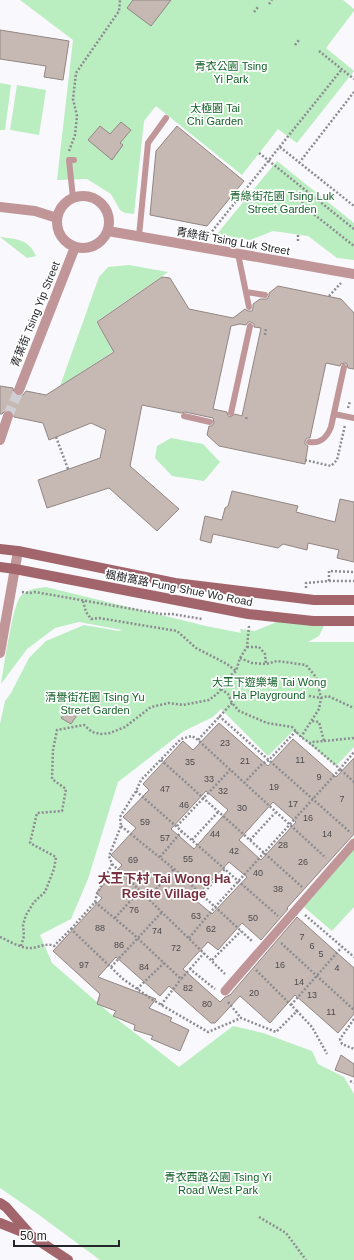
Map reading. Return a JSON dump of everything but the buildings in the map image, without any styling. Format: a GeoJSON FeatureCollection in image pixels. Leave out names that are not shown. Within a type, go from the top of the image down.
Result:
{"type":"FeatureCollection","features":[{"type":"Feature","properties":{"kind":"main road","name":"楓樹窩路 Fung Shue Wo Road"},"geometry":{"type":"LineString","coordinates":[[0,549],[18,551],[176,582],[314,600],[354,600]]}},
{"type":"Feature","properties":{"kind":"main road","name":"楓樹窩路 Fung Shue Wo Road"},"geometry":{"type":"LineString","coordinates":[[0,568],[15,569],[248,614],[313,621],[354,621]]}},
{"type":"Feature","properties":{"kind":"main road"},"geometry":{"type":"LineString","coordinates":[[0,1203],[6,1207],[30,1235]]}},
{"type":"Feature","properties":{"kind":"main road"},"geometry":{"type":"LineString","coordinates":[[0,1223],[30,1235],[68,1260]]}},
{"type":"Feature","properties":{"kind":"street"},"geometry":{"type":"LineString","coordinates":[[88,196],[101,203],[109,216],[110,223],[108,231],[98,244],[91,248],[83,249],[68,244],[59,233],[57,218],[65,203],[73,198],[88,196]]}},
{"type":"Feature","properties":{"kind":"street"},"geometry":{"type":"LineString","coordinates":[[0,207],[35,211],[57,218]]}},
{"type":"Feature","properties":{"kind":"street","name":"青綠街 Tsing Luk Street"},"geometry":{"type":"LineString","coordinates":[[108,231],[354,274]]}},
{"type":"Feature","properties":{"kind":"street","name":"青葉街 Tsing Yip Street"},"geometry":{"type":"LineString","coordinates":[[19,390],[75,247]]}},
{"type":"Feature","properties":{"kind":"street"},"geometry":{"type":"LineString","coordinates":[[0,440],[8,416]]}},
{"type":"Feature","properties":{"kind":"street"},"geometry":{"type":"LineString","coordinates":[[0,653],[18,551]]}},
{"type":"Feature","properties":{"kind":"street"},"geometry":{"type":"LineString","coordinates":[[224,993],[354,843]]}},
{"type":"Feature","properties":{"kind":"lane"},"geometry":{"type":"LineString","coordinates":[[139,236],[148,143],[166,118]]}},
{"type":"Feature","properties":{"kind":"lane"},"geometry":{"type":"LineString","coordinates":[[71,160],[73,198]]}},
{"type":"Feature","properties":{"kind":"lane"},"geometry":{"type":"LineString","coordinates":[[238,254],[249,307]]}},
{"type":"Feature","properties":{"kind":"lane"},"geometry":{"type":"LineString","coordinates":[[246,292],[265,295]]}},
{"type":"Feature","properties":{"kind":"lane"},"geometry":{"type":"LineString","coordinates":[[231,413],[250,326]]}},
{"type":"Feature","properties":{"kind":"lane"},"geometry":{"type":"LineString","coordinates":[[309,442],[314,443],[322,441],[328,435],[344,367]]}},
{"type":"Feature","properties":{"kind":"lane"},"geometry":{"type":"LineString","coordinates":[[334,414],[352,414]]}},
{"type":"Feature","properties":{"kind":"lane"},"geometry":{"type":"LineString","coordinates":[[184,416],[210,422]]}},
{"type":"Feature","properties":{"kind":"path"},"geometry":{"type":"LineString","coordinates":[[71,160],[70,147],[75,135],[77,116],[73,99],[76,72],[119,11],[120,0]]}},
{"type":"Feature","properties":{"kind":"path"},"geometry":{"type":"LineString","coordinates":[[269,4],[272,0]]}},
{"type":"Feature","properties":{"kind":"path"},"geometry":{"type":"LineString","coordinates":[[254,12],[258,7]]}},
{"type":"Feature","properties":{"kind":"path"},"geometry":{"type":"LineString","coordinates":[[295,45],[299,40]]}},
{"type":"Feature","properties":{"kind":"path"},"geometry":{"type":"LineString","coordinates":[[319,51],[354,79]]}},
{"type":"Feature","properties":{"kind":"path"},"geometry":{"type":"LineString","coordinates":[[208,238],[342,69]]}},
{"type":"Feature","properties":{"kind":"path"},"geometry":{"type":"LineString","coordinates":[[299,163],[354,92]]}},
{"type":"Feature","properties":{"kind":"path"},"geometry":{"type":"LineString","coordinates":[[280,147],[354,206]]}},
{"type":"Feature","properties":{"kind":"path"},"geometry":{"type":"LineString","coordinates":[[259,153],[354,229]]}},
{"type":"Feature","properties":{"kind":"path"},"geometry":{"type":"LineString","coordinates":[[309,193],[301,204],[354,246]]}},
{"type":"Feature","properties":{"kind":"path"},"geometry":{"type":"LineString","coordinates":[[298,235],[298,241]]}},
{"type":"Feature","properties":{"kind":"path"},"geometry":{"type":"LineString","coordinates":[[264,335],[266,328]]}},
{"type":"Feature","properties":{"kind":"path"},"geometry":{"type":"LineString","coordinates":[[350,401],[352,414]]}},
{"type":"Feature","properties":{"kind":"path"},"geometry":{"type":"LineString","coordinates":[[306,460],[331,466],[337,460],[345,423]]}},
{"type":"Feature","properties":{"kind":"path"},"geometry":{"type":"LineString","coordinates":[[56,437],[68,469]]}},
{"type":"Feature","properties":{"kind":"path"},"geometry":{"type":"LineString","coordinates":[[329,581],[329,571],[354,572]]}},
{"type":"Feature","properties":{"kind":"path"},"geometry":{"type":"LineString","coordinates":[[306,583],[354,581]]}},
{"type":"Feature","properties":{"kind":"path"},"geometry":{"type":"LineString","coordinates":[[83,601],[86,612],[91,619],[99,618],[177,631],[196,648],[227,664],[236,671]]}},
{"type":"Feature","properties":{"kind":"path"},"geometry":{"type":"LineString","coordinates":[[21,946],[24,936],[23,925],[26,915],[34,902],[45,892],[54,870],[56,857],[30,843],[37,813],[62,811],[66,789],[52,779],[53,750],[57,730],[84,725],[92,732],[101,734],[110,733],[125,727],[151,707],[169,703],[183,705],[209,700],[221,689],[224,681],[236,671],[240,658],[246,648],[249,626]]}},
{"type":"Feature","properties":{"kind":"path"},"geometry":{"type":"LineString","coordinates":[[246,648],[259,647],[265,654],[266,664]]}},
{"type":"Feature","properties":{"kind":"path"},"geometry":{"type":"LineString","coordinates":[[240,658],[252,663],[266,664],[277,661],[306,665],[316,677],[321,698],[319,709],[301,737]]}},
{"type":"Feature","properties":{"kind":"path"},"geometry":{"type":"LineString","coordinates":[[221,689],[228,694],[232,703],[239,711],[267,723],[292,727],[301,737],[354,782]]}},
{"type":"Feature","properties":{"kind":"path"},"geometry":{"type":"LineString","coordinates":[[309,696],[321,698],[328,696],[354,708]]}},
{"type":"Feature","properties":{"kind":"path"},"geometry":{"type":"LineString","coordinates":[[198,740],[232,703]]}},
{"type":"Feature","properties":{"kind":"path"},"geometry":{"type":"LineString","coordinates":[[219,716],[354,836]]}},
{"type":"Feature","properties":{"kind":"path"},"geometry":{"type":"LineString","coordinates":[[312,721],[319,722],[324,741]]}},
{"type":"Feature","properties":{"kind":"path"},"geometry":{"type":"LineString","coordinates":[[244,783],[296,732]]}},
{"type":"Feature","properties":{"kind":"path"},"geometry":{"type":"LineString","coordinates":[[233,981],[112,864],[109,856],[121,826],[120,817],[141,780],[181,739],[192,736],[334,866]]}},
{"type":"Feature","properties":{"kind":"path"},"geometry":{"type":"LineString","coordinates":[[310,744],[313,742],[354,738]]}},
{"type":"Feature","properties":{"kind":"path"},"geometry":{"type":"LineString","coordinates":[[189,938],[354,752]]}},
{"type":"Feature","properties":{"kind":"path"},"geometry":{"type":"LineString","coordinates":[[161,760],[310,894]]}},
{"type":"Feature","properties":{"kind":"path"},"geometry":{"type":"LineString","coordinates":[[176,826],[230,770]]}},
{"type":"Feature","properties":{"kind":"path"},"geometry":{"type":"LineString","coordinates":[[136,791],[286,923]]}},
{"type":"Feature","properties":{"kind":"path"},"geometry":{"type":"LineString","coordinates":[[192,840],[218,812]]}},
{"type":"Feature","properties":{"kind":"path"},"geometry":{"type":"LineString","coordinates":[[250,840],[275,813]]}},
{"type":"Feature","properties":{"kind":"path"},"geometry":{"type":"LineString","coordinates":[[121,826],[174,869],[261,949]]}},
{"type":"Feature","properties":{"kind":"path"},"geometry":{"type":"LineString","coordinates":[[160,857],[182,831]]}},
{"type":"Feature","properties":{"kind":"path"},"geometry":{"type":"LineString","coordinates":[[0,937],[28,948],[36,948],[49,944],[54,946],[96,902],[97,894],[112,864]]}},
{"type":"Feature","properties":{"kind":"path"},"geometry":{"type":"LineString","coordinates":[[148,898],[174,869]]}},
{"type":"Feature","properties":{"kind":"path"},"geometry":{"type":"LineString","coordinates":[[202,895],[225,869]]}},
{"type":"Feature","properties":{"kind":"path"},"geometry":{"type":"LineString","coordinates":[[115,918],[140,890]]}},
{"type":"Feature","properties":{"kind":"path"},"geometry":{"type":"LineString","coordinates":[[96,902],[181,979]]}},
{"type":"Feature","properties":{"kind":"path"},"geometry":{"type":"LineString","coordinates":[[297,908],[354,957]]}},
{"type":"Feature","properties":{"kind":"path"},"geometry":{"type":"LineString","coordinates":[[111,967],[162,912]]}},
{"type":"Feature","properties":{"kind":"path"},"geometry":{"type":"LineString","coordinates":[[71,929],[123,979],[136,989],[208,1032],[241,1018]]}},
{"type":"Feature","properties":{"kind":"path"},"geometry":{"type":"LineString","coordinates":[[212,960],[241,931]]}},
{"type":"Feature","properties":{"kind":"path"},"geometry":{"type":"LineString","coordinates":[[273,936],[354,1010]]}},
{"type":"Feature","properties":{"kind":"path"},"geometry":{"type":"LineString","coordinates":[[291,1005],[342,947]]}},
{"type":"Feature","properties":{"kind":"path"},"geometry":{"type":"LineString","coordinates":[[161,1005],[204,953]]}},
{"type":"Feature","properties":{"kind":"path"},"geometry":{"type":"LineString","coordinates":[[136,989],[164,963]]}},
{"type":"Feature","properties":{"kind":"path"},"geometry":{"type":"LineString","coordinates":[[250,963],[312,1027],[327,1054]]}},
{"type":"Feature","properties":{"kind":"path"},"geometry":{"type":"LineString","coordinates":[[190,969],[224,993],[241,1018],[276,1032],[297,1011]]}},
{"type":"Feature","properties":{"kind":"path"},"geometry":{"type":"LineString","coordinates":[[354,1019],[340,1039],[342,1044],[354,1049]]}},
{"type":"Feature","properties":{"kind":"path"},"geometry":{"type":"LineString","coordinates":[[350,1081],[354,1082]]}},
{"type":"Feature","properties":{"kind":"path"},"geometry":{"type":"LineString","coordinates":[[259,1217],[286,1233],[306,1260]]}},
{"type":"Feature","properties":{"kind":"green space","name":"青衣公園 Tsing Yi Park"},"geometry":{"type":"Polygon","coordinates":[[[20,0],[343,0],[354,9],[354,11],[326,48],[354,71],[297,143],[278,129],[242,175],[156,106],[144,121],[134,214],[125,213],[120,210],[111,194],[87,179],[57,180],[73,40],[20,0]]]}},
{"type":"Feature","properties":{"kind":"green space"},"geometry":{"type":"Polygon","coordinates":[[[0,83],[11,85],[5,130],[0,130],[0,83]]]}},
{"type":"Feature","properties":{"kind":"green space"},"geometry":{"type":"Polygon","coordinates":[[[17,85],[46,90],[39,135],[10,130],[17,85]]]}},
{"type":"Feature","properties":{"kind":"green space","name":"青綠街花園 Tsing Luk Street Garden"},"geometry":{"type":"Polygon","coordinates":[[[277,161],[354,223],[354,260],[337,258],[308,236],[273,231],[250,240],[217,234],[277,161]]]}},
{"type":"Feature","properties":{"kind":"green space"},"geometry":{"type":"Polygon","coordinates":[[[0,237],[17,239],[26,243],[30,246],[36,256],[27,258],[0,237]]]}},
{"type":"Feature","properties":{"kind":"green space"},"geometry":{"type":"Polygon","coordinates":[[[129,265],[168,272],[96,322],[114,351],[60,386],[99,277],[108,267],[129,265]]]}},
{"type":"Feature","properties":{"kind":"green space"},"geometry":{"type":"Polygon","coordinates":[[[171,438],[203,444],[220,462],[204,481],[172,476],[155,458],[157,446],[171,438]]]}},
{"type":"Feature","properties":{"kind":"green space"},"geometry":{"type":"Polygon","coordinates":[[[46,587],[206,626],[241,633],[240,629],[255,631],[279,621],[325,624],[319,636],[308,642],[354,642],[354,747],[336,766],[293,731],[268,756],[221,709],[213,717],[184,731],[118,782],[88,879],[71,919],[40,935],[52,963],[113,1016],[179,1067],[233,1026],[263,1033],[312,1051],[318,1064],[344,1077],[354,1094],[354,1260],[100,1260],[0,1188],[0,724],[5,701],[11,693],[29,658],[46,641],[84,625],[119,631],[122,630],[79,622],[55,628],[27,649],[1,684],[11,625],[17,603],[20,597],[26,592],[36,588],[46,587]]]}},
{"type":"Feature","properties":{"kind":"green space"},"geometry":{"type":"Polygon","coordinates":[[[354,837],[354,907],[332,931],[304,907],[343,862],[337,857],[354,837]]]}},
{"type":"Feature","properties":{"kind":"tunnel"},"geometry":{"type":"LineString","coordinates":[[8,416],[19,390]]}},
{"type":"Feature","properties":{"kind":"district","name":"大王下村 Tai Wong Ha Resite Village"},"geometry":{"type":"Point","coordinates":[164,886]}},
{"type":"Feature","properties":{"kind":"park label","name":"太極園 Tai Chi Garden"},"geometry":{"type":"Point","coordinates":[215,114]}},
{"type":"Feature","properties":{"kind":"park label","name":"大王下遊樂場 Tai Wong Ha Playground"},"geometry":{"type":"Point","coordinates":[269,688]}},
{"type":"Feature","properties":{"kind":"park label","name":"清譽街花園 Tsing Yu Street Garden"},"geometry":{"type":"Point","coordinates":[95,703]}},
{"type":"Feature","properties":{"kind":"park label","name":"青衣西路公園 Tsing Yi Road West Park"},"geometry":{"type":"Point","coordinates":[218,1183]}}]}
